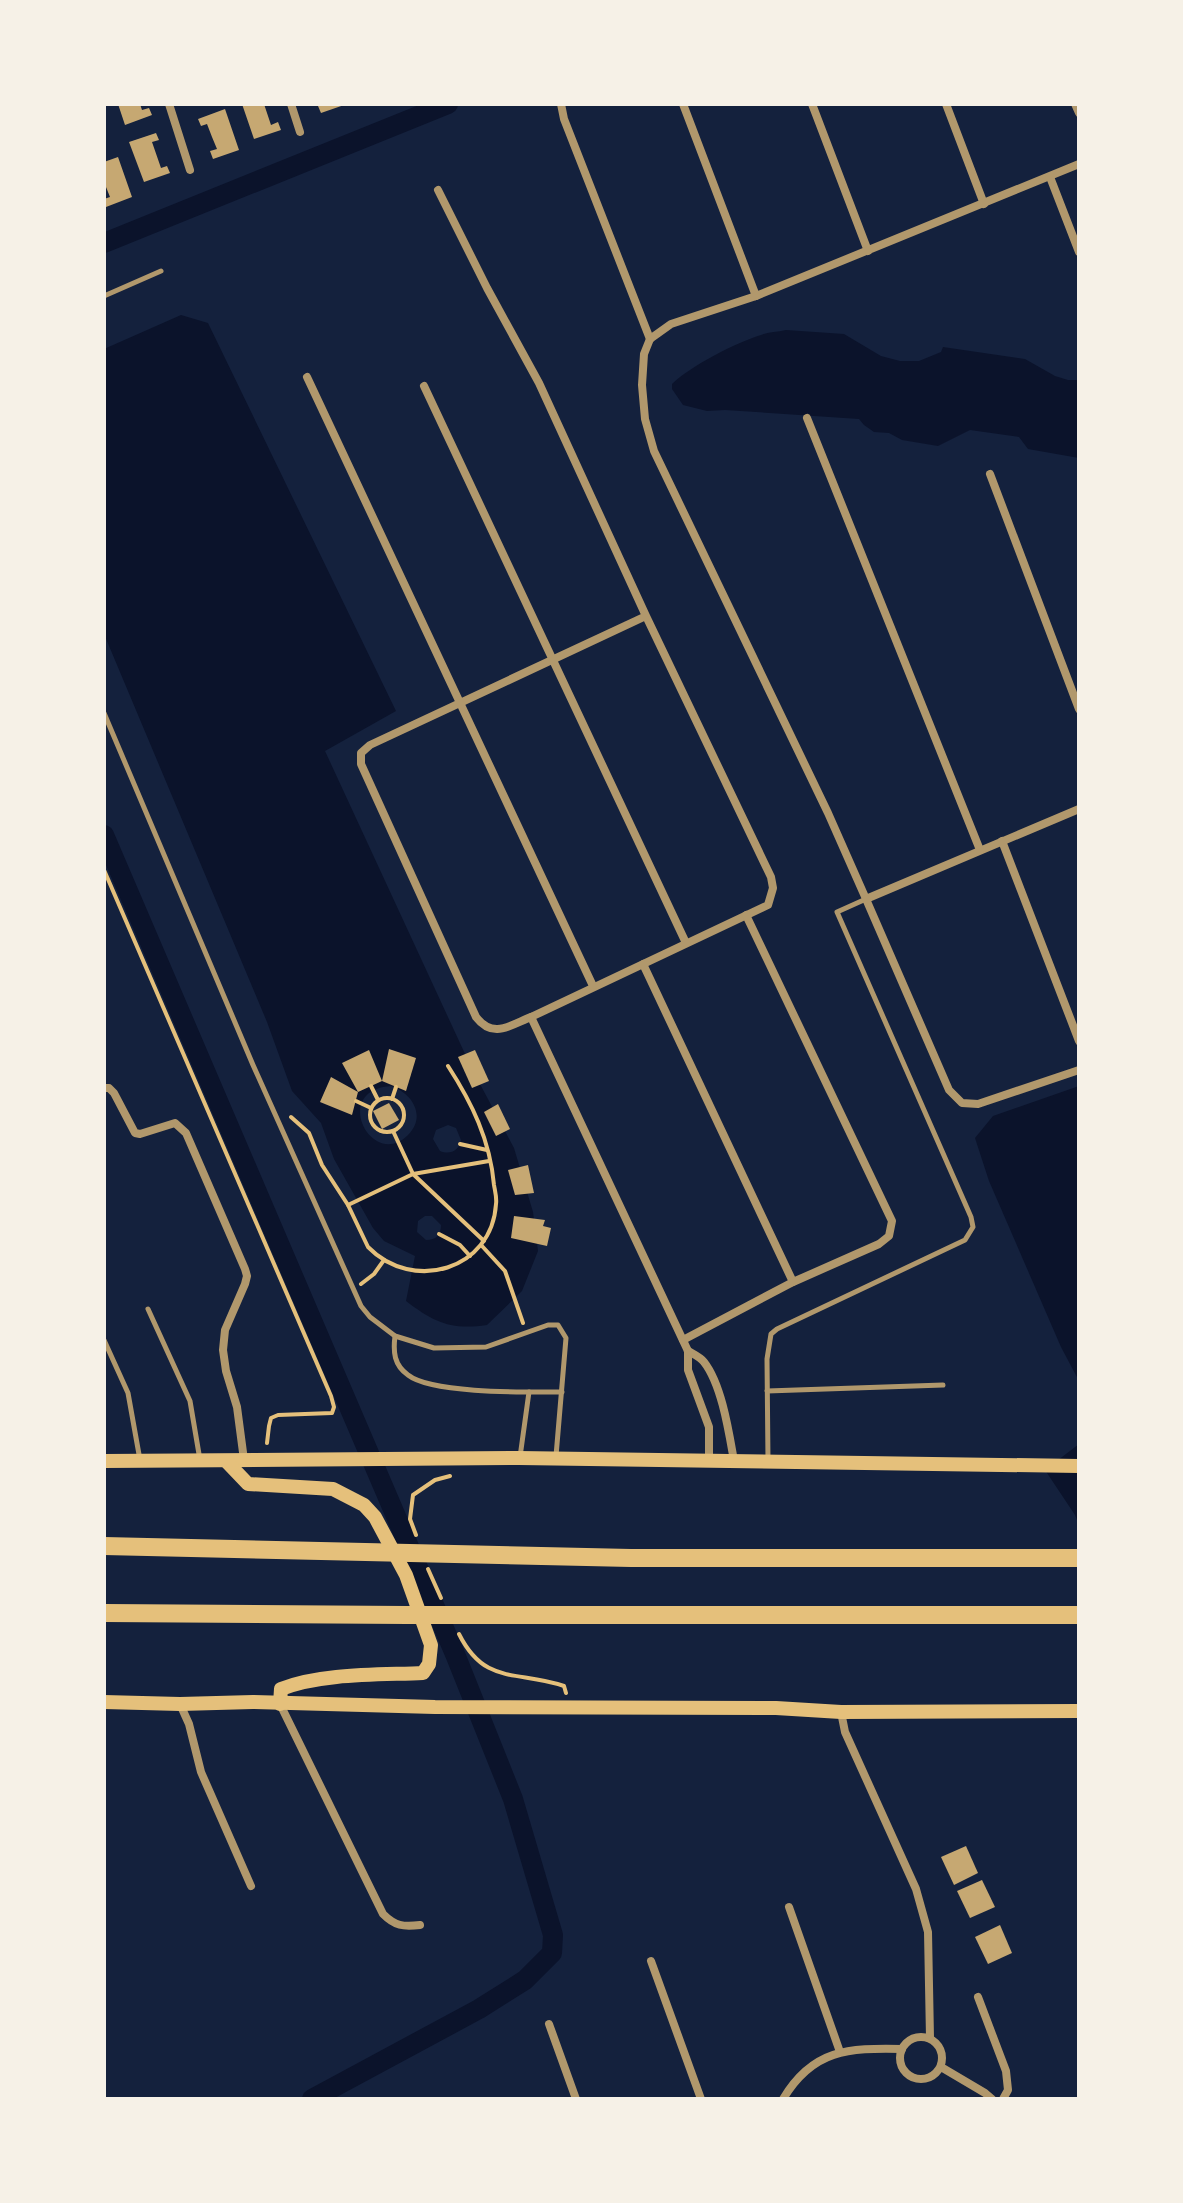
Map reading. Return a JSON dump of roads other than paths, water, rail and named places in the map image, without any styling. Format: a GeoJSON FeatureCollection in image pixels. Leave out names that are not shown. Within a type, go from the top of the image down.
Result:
{"type":"FeatureCollection","features":[{"type":"Feature","properties":{"kind":"highway"},"geometry":{"type":"LineString","coordinates":[[104,1546],[631,1558],[1079,1558]]}},
{"type":"Feature","properties":{"kind":"highway"},"geometry":{"type":"LineString","coordinates":[[104,1613],[1079,1615]]}},
{"type":"Feature","properties":{"kind":"main road"},"geometry":{"type":"LineString","coordinates":[[104,1461],[519,1458],[1079,1466]]}},
{"type":"Feature","properties":{"kind":"main road"},"geometry":{"type":"LineString","coordinates":[[226,1461],[248,1484],[333,1489],[364,1505],[375,1517],[406,1575],[431,1645],[429,1664],[423,1673],[323,1679],[294,1684],[281,1689],[280,1704]]}},
{"type":"Feature","properties":{"kind":"main road"},"geometry":{"type":"LineString","coordinates":[[104,1702],[776,1708],[841,1712],[1079,1711]]}},
{"type":"Feature","properties":{"kind":"street"},"geometry":{"type":"LineString","coordinates":[[169,104],[190,170]]}},
{"type":"Feature","properties":{"kind":"street"},"geometry":{"type":"LineString","coordinates":[[291,104],[300,132]]}},
{"type":"Feature","properties":{"kind":"street"},"geometry":{"type":"LineString","coordinates":[[561,104],[564,119],[650,339]]}},
{"type":"Feature","properties":{"kind":"street"},"geometry":{"type":"LineString","coordinates":[[683,104],[756,296]]}},
{"type":"Feature","properties":{"kind":"street"},"geometry":{"type":"LineString","coordinates":[[812,104],[868,251]]}},
{"type":"Feature","properties":{"kind":"street"},"geometry":{"type":"LineString","coordinates":[[946,104],[984,204]]}},
{"type":"Feature","properties":{"kind":"street"},"geometry":{"type":"LineString","coordinates":[[1075,104],[1079,113]]}},
{"type":"Feature","properties":{"kind":"street"},"geometry":{"type":"LineString","coordinates":[[1079,164],[756,296],[671,324],[650,339],[644,354],[642,385],[645,419],[654,451],[828,813],[949,1090],[962,1103],[978,1104],[1079,1070]]}},
{"type":"Feature","properties":{"kind":"street"},"geometry":{"type":"LineString","coordinates":[[1050,177],[1079,252]]}},
{"type":"Feature","properties":{"kind":"street"},"geometry":{"type":"LineString","coordinates":[[438,190],[539,383],[771,877],[773,888],[768,905],[531,1017],[499,1030],[490,1030],[476,1017],[361,764],[361,753],[370,745],[646,616]]}},
{"type":"Feature","properties":{"kind":"street"},"geometry":{"type":"LineString","coordinates":[[307,377],[593,986]]}},
{"type":"Feature","properties":{"kind":"street"},"geometry":{"type":"LineString","coordinates":[[424,386],[686,943]]}},
{"type":"Feature","properties":{"kind":"street"},"geometry":{"type":"LineString","coordinates":[[807,418],[980,850]]}},
{"type":"Feature","properties":{"kind":"street"},"geometry":{"type":"LineString","coordinates":[[990,474],[1079,709]]}},
{"type":"Feature","properties":{"kind":"street"},"geometry":{"type":"LineString","coordinates":[[866,899],[1079,809]]}},
{"type":"Feature","properties":{"kind":"street"},"geometry":{"type":"LineString","coordinates":[[1002,841],[1079,1041]]}},
{"type":"Feature","properties":{"kind":"street"},"geometry":{"type":"LineString","coordinates":[[683,1340],[793,1282],[879,1244],[889,1236],[892,1221],[746,915]]}},
{"type":"Feature","properties":{"kind":"street"},"geometry":{"type":"LineString","coordinates":[[643,964],[793,1282]]}},
{"type":"Feature","properties":{"kind":"street"},"geometry":{"type":"LineString","coordinates":[[531,1017],[688,1351],[688,1370],[709,1427],[709,1461]]}},
{"type":"Feature","properties":{"kind":"street"},"geometry":{"type":"LineString","coordinates":[[104,1088],[114,1093],[135,1133],[175,1123],[186,1133],[245,1269],[245,1284],[225,1330],[223,1350],[237,1407],[244,1460]]}},
{"type":"Feature","properties":{"kind":"street"},"geometry":{"type":"LineString","coordinates":[[688,1351],[703,1360],[714,1384],[724,1409],[734,1461]]}},
{"type":"Feature","properties":{"kind":"street"},"geometry":{"type":"LineString","coordinates":[[180,1704],[189,1724],[201,1772],[251,1886]]}},
{"type":"Feature","properties":{"kind":"street"},"geometry":{"type":"LineString","coordinates":[[280,1704],[383,1914],[393,1923],[405,1927],[420,1925]]}},
{"type":"Feature","properties":{"kind":"street"},"geometry":{"type":"LineString","coordinates":[[841,1712],[845,1732],[916,1889],[928,1932],[930,2038]]}},
{"type":"Feature","properties":{"kind":"street"},"geometry":{"type":"LineString","coordinates":[[789,1907],[840,2052]]}},
{"type":"Feature","properties":{"kind":"street"},"geometry":{"type":"LineString","coordinates":[[651,1961],[701,2099]]}},
{"type":"Feature","properties":{"kind":"street"},"geometry":{"type":"LineString","coordinates":[[978,1997],[1006,2071],[1008,2090],[1003,2099]]}},
{"type":"Feature","properties":{"kind":"street"},"geometry":{"type":"LineString","coordinates":[[549,2024],[576,2099]]}},
{"type":"Feature","properties":{"kind":"street"},"geometry":{"type":"LineString","coordinates":[[783,2099],[808,2068],[823,2057],[840,2052],[902,2049],[914,2038],[925,2037],[941,2050],[941,2067],[929,2078],[913,2078],[901,2066],[902,2049]]}},
{"type":"Feature","properties":{"kind":"street"},"geometry":{"type":"LineString","coordinates":[[941,2067],[992,2099]]}},
{"type":"Feature","properties":{"kind":"lane"},"geometry":{"type":"LineString","coordinates":[[104,296],[161,271]]}},
{"type":"Feature","properties":{"kind":"lane"},"geometry":{"type":"LineString","coordinates":[[104,713],[253,1065],[365,1312],[395,1336],[434,1348],[486,1347],[555,1324],[561,1327],[565,1334],[555,1459]]}},
{"type":"Feature","properties":{"kind":"lane"},"geometry":{"type":"LineString","coordinates":[[768,1462],[767,1359],[771,1334],[965,1240],[973,1227],[965,1202],[837,912],[866,899]]}},
{"type":"Feature","properties":{"kind":"lane"},"geometry":{"type":"LineString","coordinates":[[148,1309],[190,1401],[200,1461]]}},
{"type":"Feature","properties":{"kind":"lane"},"geometry":{"type":"LineString","coordinates":[[395,1336],[394,1353],[398,1365],[410,1378],[421,1383],[469,1390],[562,1392]]}},
{"type":"Feature","properties":{"kind":"lane"},"geometry":{"type":"LineString","coordinates":[[104,1340],[128,1393],[140,1461]]}},
{"type":"Feature","properties":{"kind":"lane"},"geometry":{"type":"LineString","coordinates":[[767,1391],[943,1385]]}},
{"type":"Feature","properties":{"kind":"lane"},"geometry":{"type":"LineString","coordinates":[[519,1458],[529,1392]]}},
{"type":"Feature","properties":{"kind":"water"},"geometry":{"type":"Polygon","coordinates":[[[181,315],[208,323],[396,711],[325,751],[472,1069],[514,1148],[533,1212],[538,1251],[522,1291],[487,1325],[444,1323],[406,1301],[415,1256],[384,1241],[373,1228],[334,1159],[321,1123],[292,1091],[267,1022],[104,634],[104,349],[181,315]],[[391,1086],[373,1091],[363,1100],[360,1113],[363,1126],[382,1143],[394,1143],[408,1135],[416,1120],[417,1113],[411,1100],[391,1086]],[[448,1125],[436,1130],[433,1139],[440,1151],[451,1152],[458,1147],[461,1140],[456,1128],[448,1125]],[[432,1216],[418,1221],[417,1232],[426,1240],[439,1234],[441,1225],[432,1216]]]}},
{"type":"Feature","properties":{"kind":"water"},"geometry":{"type":"Polygon","coordinates":[[[786,330],[844,334],[881,356],[900,361],[919,361],[941,352],[943,347],[1025,359],[1055,376],[1079,380],[1079,458],[1028,449],[1019,437],[970,430],[938,446],[874,432],[859,419],[707,411],[683,405],[672,389],[672,384],[680,377],[714,356],[751,338],[786,330]]]}},
{"type":"Feature","properties":{"kind":"water"},"geometry":{"type":"Polygon","coordinates":[[[1079,1086],[1079,1381],[1061,1347],[989,1181],[975,1138],[993,1116],[1079,1086]]]}},
{"type":"Feature","properties":{"kind":"water"},"geometry":{"type":"Polygon","coordinates":[[[1079,1444],[1079,1525],[1045,1470],[1079,1444]]]}},
{"type":"Feature","properties":{"kind":"waterway"},"geometry":{"type":"LineString","coordinates":[[104,243],[448,104]]}},
{"type":"Feature","properties":{"kind":"waterway"},"geometry":{"type":"LineString","coordinates":[[104,835],[455,1654],[513,1799],[553,1935],[552,1953],[525,1980],[479,2009],[312,2099]]}}]}
